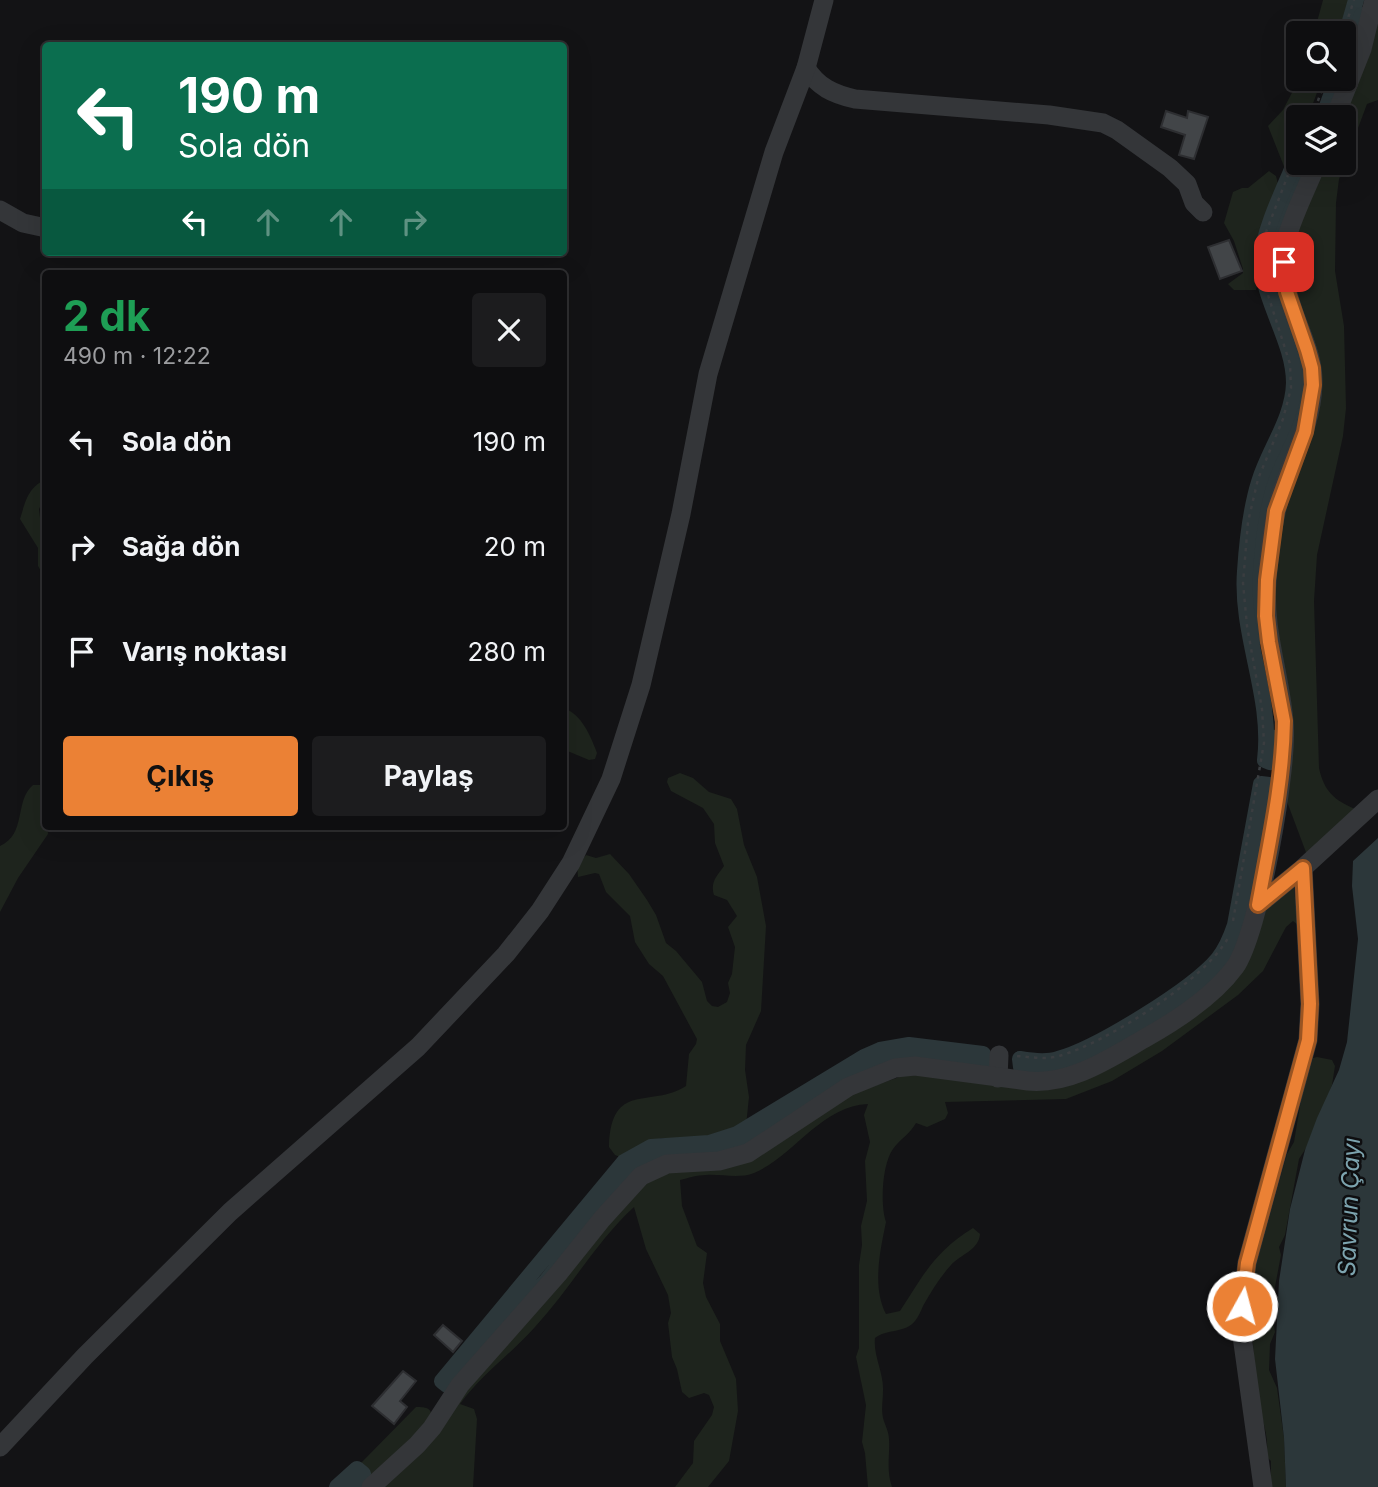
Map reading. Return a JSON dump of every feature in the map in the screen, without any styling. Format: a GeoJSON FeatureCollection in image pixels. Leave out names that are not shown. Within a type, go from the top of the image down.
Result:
{"type":"FeatureCollection","features":[{"type":"Feature","properties":{"kind":"street"},"geometry":{"type":"LineString","coordinates":[[0,1447],[85,1356],[230,1212],[418,1047],[506,954],[540,911],[570,863],[611,779],[641,685],[681,514],[708,374],[774,152],[806,68],[824,0]]}},
{"type":"Feature","properties":{"kind":"street"},"geometry":{"type":"LineString","coordinates":[[1340,105],[1362,48],[1374,0]]}},
{"type":"Feature","properties":{"kind":"street"},"geometry":{"type":"LineString","coordinates":[[806,68],[811,78],[826,90],[855,99],[1049,115],[1103,123],[1170,168],[1186,184],[1194,203],[1203,212]]}},
{"type":"Feature","properties":{"kind":"street"},"geometry":{"type":"LineString","coordinates":[[371,1487],[417,1445],[460,1385],[641,1176],[667,1164],[719,1161],[748,1153],[848,1087],[895,1068],[915,1066],[1046,1083],[1060,1080],[1112,1057],[1151,1035],[1186,1011],[1233,969],[1243,954],[1258,905],[1277,803],[1284,737],[1284,721],[1266,616],[1267,580],[1276,511],[1305,432],[1313,385],[1307,350],[1287,292],[1284,249],[1312,175]]}},
{"type":"Feature","properties":{"kind":"street"},"geometry":{"type":"LineString","coordinates":[[0,210],[23,223],[42,227]]}},
{"type":"Feature","properties":{"kind":"street"},"geometry":{"type":"LineString","coordinates":[[1258,905],[1378,799]]}},
{"type":"Feature","properties":{"kind":"street"},"geometry":{"type":"LineString","coordinates":[[1263,1487],[1242,1336],[1242,1306],[1247,1263],[1308,1040],[1310,1004],[1303,868]]}},
{"type":"Feature","properties":{"kind":"street"},"geometry":{"type":"LineString","coordinates":[[999,1055],[999,1078]]}},
{"type":"Feature","properties":{"kind":"path"},"geometry":{"type":"LineString","coordinates":[[1347,21],[1354,0]]}},
{"type":"Feature","properties":{"kind":"path"},"geometry":{"type":"LineString","coordinates":[[1232,927],[1265,743],[1243,583],[1246,534],[1258,479],[1283,419],[1291,388],[1290,364],[1262,276],[1259,257],[1288,175]]}},
{"type":"Feature","properties":{"kind":"path"},"geometry":{"type":"LineString","coordinates":[[999,1055],[1051,1058],[1076,1051],[1174,992],[1212,962],[1228,938]]}},
{"type":"Feature","properties":{"kind":"shaded area"},"geometry":{"type":"Polygon","coordinates":[[[1323,0],[1351,0],[1344,21],[1317,21],[1323,0]]]}},
{"type":"Feature","properties":{"kind":"shaded area"},"geometry":{"type":"Polygon","coordinates":[[[1378,17],[1378,100],[1367,104],[1356,133],[1356,105],[1348,105],[1353,91],[1356,91],[1356,82],[1378,17]]]}},
{"type":"Feature","properties":{"kind":"shaded area"},"geometry":{"type":"Polygon","coordinates":[[[1293,91],[1318,91],[1312,105],[1286,105],[1286,171],[1268,126],[1283,110],[1293,91]]]}},
{"type":"Feature","properties":{"kind":"shaded area"},"geometry":{"type":"Polygon","coordinates":[[[1269,171],[1276,176],[1279,188],[1256,243],[1256,290],[1234,290],[1228,284],[1243,273],[1243,269],[1234,241],[1224,223],[1233,192],[1248,188],[1269,171]]]}},
{"type":"Feature","properties":{"kind":"shaded area"},"geometry":{"type":"Polygon","coordinates":[[[1300,175],[1308,175],[1283,237],[1295,328],[1307,391],[1271,510],[1277,717],[1262,645],[1254,577],[1261,503],[1298,412],[1303,371],[1272,274],[1270,256],[1300,175]]]}},
{"type":"Feature","properties":{"kind":"shaded area"},"geometry":{"type":"Polygon","coordinates":[[[1318,175],[1340,175],[1336,203],[1335,271],[1344,326],[1346,408],[1343,436],[1317,555],[1314,601],[1319,768],[1331,794],[1355,809],[1307,855],[1283,791],[1272,624],[1281,515],[1311,426],[1292,298],[1290,251],[1318,175]]]}},
{"type":"Feature","properties":{"kind":"shaded area"},"geometry":{"type":"Polygon","coordinates":[[[42,481],[42,503],[39,509],[42,521],[42,573],[38,566],[38,548],[20,519],[31,491],[42,481]]]}},
{"type":"Feature","properties":{"kind":"shaded area"},"geometry":{"type":"Polygon","coordinates":[[[567,710],[585,726],[591,739],[597,753],[595,759],[589,760],[567,751],[567,710]]]}},
{"type":"Feature","properties":{"kind":"shaded area"},"geometry":{"type":"Polygon","coordinates":[[[680,773],[693,778],[709,792],[731,799],[737,809],[744,845],[757,877],[766,926],[761,1011],[746,1045],[745,1070],[749,1097],[746,1126],[711,1139],[661,1138],[623,1158],[615,1155],[609,1147],[611,1126],[617,1112],[625,1104],[635,1100],[659,1096],[686,1086],[689,1054],[697,1039],[663,976],[649,964],[635,942],[630,916],[606,892],[599,874],[578,877],[577,865],[586,855],[596,858],[610,854],[629,874],[647,900],[656,915],[666,943],[702,982],[707,1001],[718,1007],[727,1002],[735,947],[728,927],[737,916],[727,900],[714,895],[714,883],[724,866],[715,843],[714,824],[703,808],[671,791],[667,782],[668,778],[680,773]]]}},
{"type":"Feature","properties":{"kind":"shaded area"},"geometry":{"type":"Polygon","coordinates":[[[33,785],[42,785],[42,830],[48,830],[48,834],[18,878],[0,912],[0,846],[14,834],[27,792],[33,785]]]}},
{"type":"Feature","properties":{"kind":"shaded area"},"geometry":{"type":"Polygon","coordinates":[[[1294,888],[1298,925],[1293,921],[1286,927],[1263,971],[1238,995],[1162,1051],[1112,1081],[1066,1099],[945,1102],[948,1113],[945,1119],[927,1127],[916,1123],[893,1149],[884,1174],[883,1206],[886,1222],[878,1269],[879,1292],[886,1314],[900,1311],[930,1265],[948,1246],[973,1228],[980,1234],[973,1248],[943,1274],[911,1325],[875,1338],[883,1384],[882,1415],[889,1436],[892,1487],[868,1487],[862,1442],[866,1405],[856,1357],[859,1348],[861,1226],[867,1201],[865,1161],[870,1142],[864,1115],[868,1104],[836,1113],[754,1173],[736,1176],[703,1175],[680,1180],[682,1206],[697,1246],[707,1253],[703,1283],[706,1297],[720,1324],[720,1341],[736,1379],[738,1411],[729,1461],[708,1487],[675,1487],[693,1463],[694,1441],[712,1415],[714,1407],[709,1395],[704,1393],[689,1398],[682,1392],[672,1357],[668,1295],[646,1249],[634,1207],[607,1235],[535,1327],[460,1404],[474,1409],[477,1419],[473,1487],[378,1487],[448,1410],[638,1187],[668,1171],[728,1166],[852,1094],[913,1072],[1044,1090],[1193,1015],[1267,906],[1294,888]]]}},
{"type":"Feature","properties":{"kind":"shaded area"},"geometry":{"type":"Polygon","coordinates":[[[1313,1058],[1332,1060],[1335,1066],[1332,1085],[1315,1134],[1299,1159],[1285,1235],[1279,1247],[1281,1255],[1271,1308],[1275,1332],[1270,1344],[1269,1370],[1277,1388],[1284,1438],[1286,1487],[1271,1487],[1271,1461],[1266,1456],[1266,1433],[1257,1393],[1252,1319],[1253,1275],[1287,1154],[1294,1142],[1302,1094],[1313,1058]]]}},
{"type":"Feature","properties":{"kind":"shaded area"},"geometry":{"type":"Polygon","coordinates":[[[416,1407],[429,1409],[430,1421],[364,1487],[353,1487],[362,1474],[356,1465],[416,1407]]]}},
{"type":"Feature","properties":{"kind":"water","name":"Savrun Çayı"},"geometry":{"type":"Polygon","coordinates":[[[1378,838],[1378,1487],[1286,1487],[1284,1438],[1275,1359],[1279,1281],[1290,1209],[1305,1150],[1339,1070],[1347,1042],[1358,939],[1352,886],[1353,861],[1378,838]]]}},
{"type":"Feature","properties":{"kind":"building"},"geometry":{"type":"Polygon","coordinates":[[[1166,111],[1187,118],[1188,111],[1208,117],[1194,159],[1179,155],[1185,135],[1161,127],[1166,111]]]}},
{"type":"Feature","properties":{"kind":"building"},"geometry":{"type":"Polygon","coordinates":[[[1229,240],[1242,271],[1220,279],[1208,247],[1229,240]]]}},
{"type":"Feature","properties":{"kind":"building"},"geometry":{"type":"Polygon","coordinates":[[[443,1325],[462,1341],[453,1352],[434,1335],[443,1325]]]}},
{"type":"Feature","properties":{"kind":"building"},"geometry":{"type":"Polygon","coordinates":[[[403,1371],[416,1381],[400,1401],[407,1407],[394,1424],[372,1406],[403,1371]]]}},
{"type":"Feature","properties":{"kind":"waterway"},"geometry":{"type":"LineString","coordinates":[[1350,21],[1356,0]]}},
{"type":"Feature","properties":{"kind":"waterway"},"geometry":{"type":"LineString","coordinates":[[1356,31],[1362,15]]}},
{"type":"Feature","properties":{"kind":"waterway"},"geometry":{"type":"LineString","coordinates":[[1327,105],[1333,91]]}},
{"type":"Feature","properties":{"kind":"waterway"},"geometry":{"type":"LineString","coordinates":[[1278,737],[1277,752],[1270,762],[1265,760],[1265,712],[1247,619],[1245,571],[1249,526],[1256,493],[1293,396],[1293,367],[1267,290],[1262,260],[1270,222],[1289,175]]}},
{"type":"Feature","properties":{"kind":"waterway"},"geometry":{"type":"LineString","coordinates":[[1261,636],[1255,569],[1256,535],[1267,485],[1296,418],[1302,383],[1301,364],[1270,264],[1275,238],[1300,175]]}},
{"type":"Feature","properties":{"kind":"waterway"},"geometry":{"type":"LineString","coordinates":[[1261,784],[1269,785],[1243,931],[1223,971],[1152,1022],[1080,1064],[1063,1071],[1047,1073],[1021,1067],[1020,1059],[1058,1059],[1119,1031],[1188,986],[1218,959],[1235,925],[1261,784]]}},
{"type":"Feature","properties":{"kind":"waterway"},"geometry":{"type":"LineString","coordinates":[[909,1045],[983,1054],[982,1063],[950,1065],[906,1059],[880,1063],[843,1081],[750,1142],[712,1154],[661,1157],[631,1176],[547,1280],[457,1381],[447,1385],[442,1381],[624,1162],[651,1147],[709,1143],[737,1134],[864,1057],[880,1050],[909,1045]]}},
{"type":"Feature","properties":{"kind":"waterway"},"geometry":{"type":"LineString","coordinates":[[337,1487],[357,1469],[363,1474],[353,1487]]}},
{"type":"Feature","properties":{"kind":"waterway"},"geometry":{"type":"LineString","coordinates":[[344,1487],[360,1471]]}},
{"type":"Feature","properties":{"kind":"route"},"geometry":{"type":"LineString","coordinates":[[1242,1306],[1247,1263],[1303,1064],[1308,1040],[1310,1004],[1303,868],[1258,905],[1277,803],[1284,737],[1284,721],[1266,616],[1267,580],[1276,511],[1305,432],[1313,385],[1307,350],[1287,292],[1284,262]]}}]}
